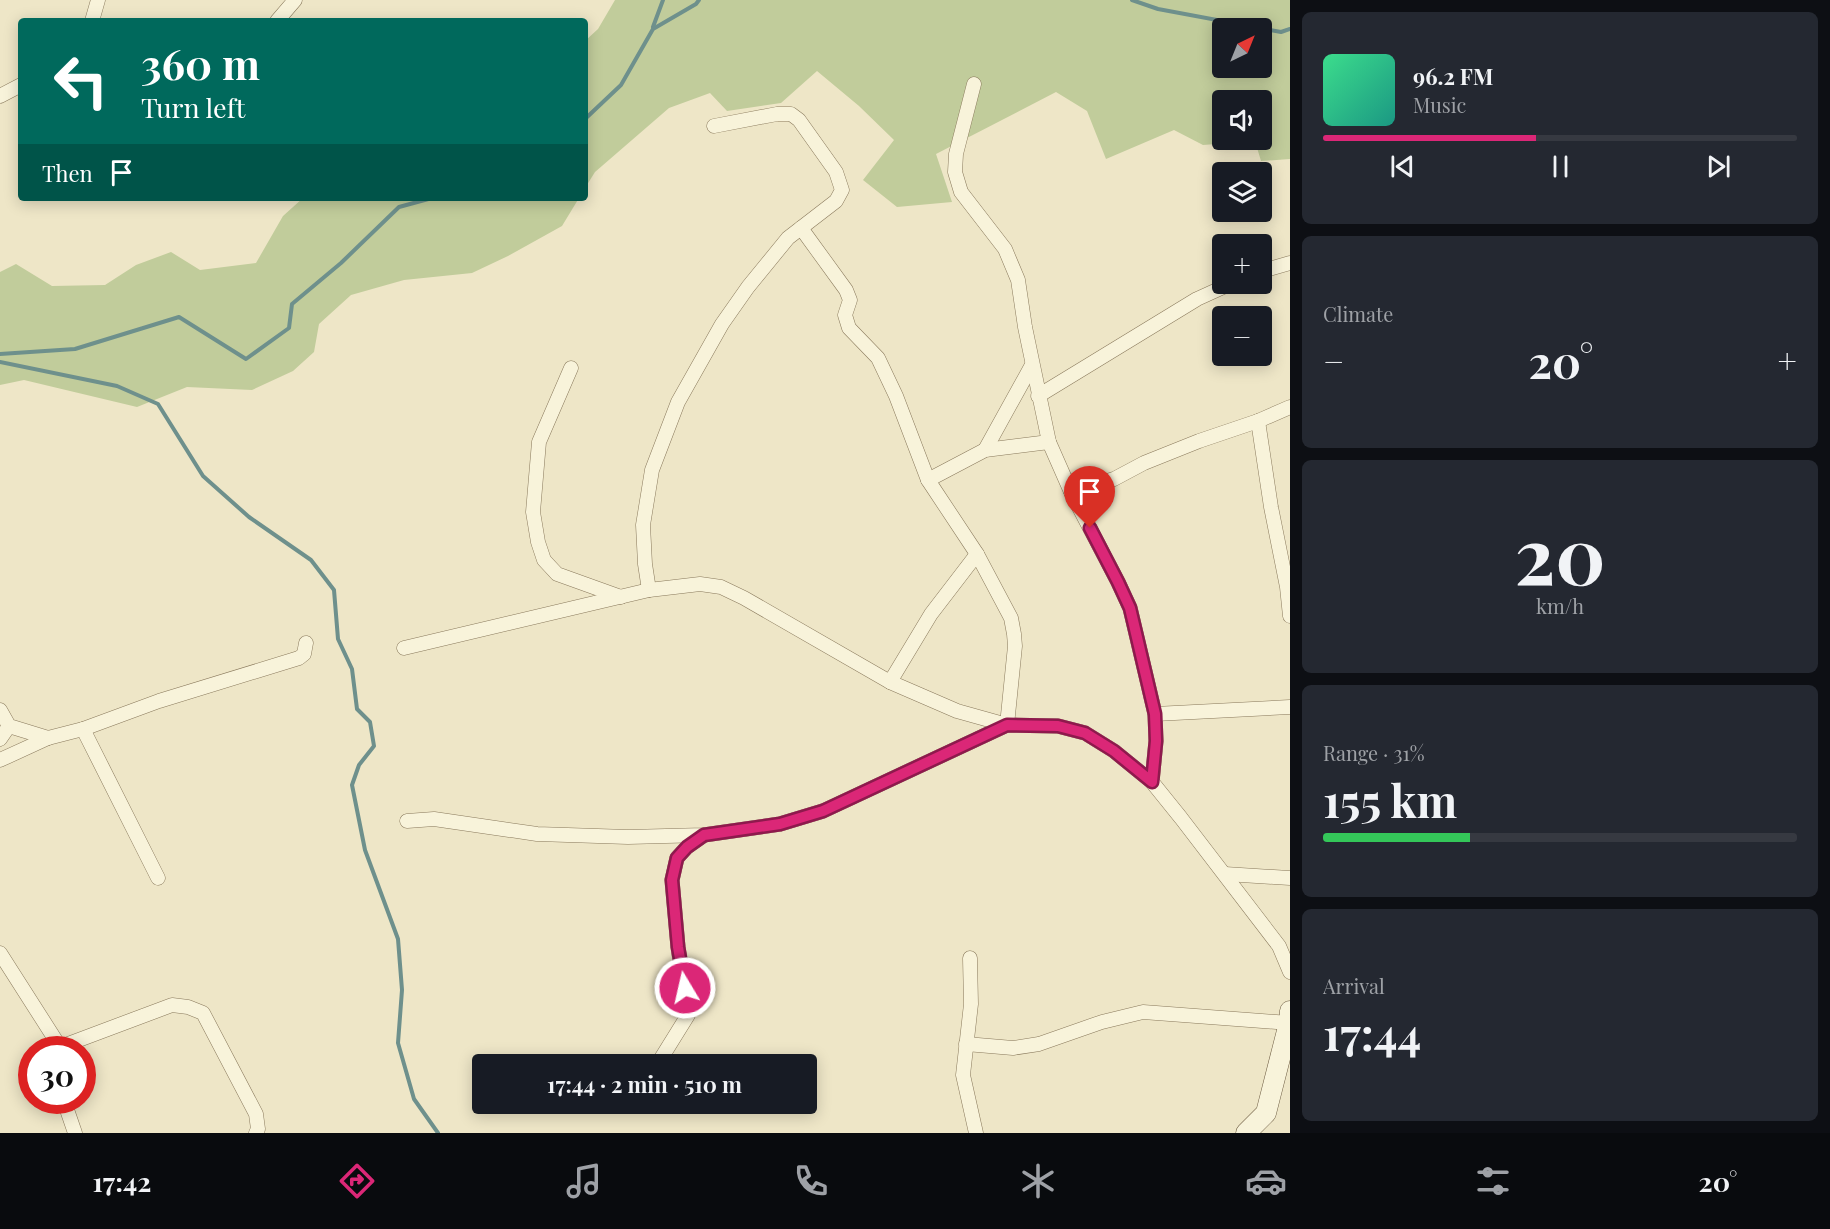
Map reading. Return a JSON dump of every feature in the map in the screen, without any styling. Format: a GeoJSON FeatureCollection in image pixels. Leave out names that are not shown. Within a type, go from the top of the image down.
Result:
{"type":"FeatureCollection","features":[{"type":"Feature","properties":{"kind":"street"},"geometry":{"type":"LineString","coordinates":[[93,18],[98,0]]}},
{"type":"Feature","properties":{"kind":"street"},"geometry":{"type":"LineString","coordinates":[[280,18],[295,0]]}},
{"type":"Feature","properties":{"kind":"street"},"geometry":{"type":"LineString","coordinates":[[974,84],[957,153],[955,172],[961,192],[1005,249],[1018,280],[1024,327],[1049,442],[1071,492],[1130,608],[1155,714],[1156,741],[1152,782]]}},
{"type":"Feature","properties":{"kind":"street"},"geometry":{"type":"LineString","coordinates":[[0,96],[18,87]]}},
{"type":"Feature","properties":{"kind":"street"},"geometry":{"type":"LineString","coordinates":[[649,590],[643,525],[652,470],[678,402],[722,324],[748,287],[788,238],[836,201],[842,190],[836,172],[799,120],[790,114],[777,114],[714,126]]}},
{"type":"Feature","properties":{"kind":"street"},"geometry":{"type":"LineString","coordinates":[[801,228],[846,290],[850,300],[845,315],[849,328],[878,358],[896,396],[928,480],[977,554],[1011,618],[1014,634],[1007,725]]}},
{"type":"Feature","properties":{"kind":"street"},"geometry":{"type":"LineString","coordinates":[[1272,268],[1290,263]]}},
{"type":"Feature","properties":{"kind":"street"},"geometry":{"type":"LineString","coordinates":[[1038,396],[1197,299],[1212,292]]}},
{"type":"Feature","properties":{"kind":"street"},"geometry":{"type":"LineString","coordinates":[[985,450],[1032,365]]}},
{"type":"Feature","properties":{"kind":"street"},"geometry":{"type":"LineString","coordinates":[[571,368],[540,442],[533,512],[538,542],[544,560],[557,574],[621,597]]}},
{"type":"Feature","properties":{"kind":"street"},"geometry":{"type":"LineString","coordinates":[[1071,492],[1114,480],[1144,463],[1290,407]]}},
{"type":"Feature","properties":{"kind":"street"},"geometry":{"type":"LineString","coordinates":[[1258,421],[1271,507],[1288,586],[1290,616]]}},
{"type":"Feature","properties":{"kind":"street"},"geometry":{"type":"LineString","coordinates":[[928,480],[985,450],[1049,442]]}},
{"type":"Feature","properties":{"kind":"street"},"geometry":{"type":"LineString","coordinates":[[890,682],[931,615],[977,554]]}},
{"type":"Feature","properties":{"kind":"street"},"geometry":{"type":"LineString","coordinates":[[404,648],[649,590],[700,584],[721,587],[890,682],[957,711],[1007,725],[1058,726],[1085,733],[1114,751],[1152,782],[1279,946],[1290,972]]}},
{"type":"Feature","properties":{"kind":"street"},"geometry":{"type":"LineString","coordinates":[[0,760],[48,738],[83,729],[159,701],[299,658],[304,654],[306,643]]}},
{"type":"Feature","properties":{"kind":"street"},"geometry":{"type":"LineString","coordinates":[[1155,714],[1290,707]]}},
{"type":"Feature","properties":{"kind":"street"},"geometry":{"type":"LineString","coordinates":[[0,710],[9,726],[48,738]]}},
{"type":"Feature","properties":{"kind":"street"},"geometry":{"type":"LineString","coordinates":[[407,821],[434,819],[537,834],[628,837],[704,835],[780,824],[823,811],[1007,725]]}},
{"type":"Feature","properties":{"kind":"street"},"geometry":{"type":"LineString","coordinates":[[0,739],[9,726]]}},
{"type":"Feature","properties":{"kind":"street"},"geometry":{"type":"LineString","coordinates":[[83,729],[158,878]]}},
{"type":"Feature","properties":{"kind":"street"},"geometry":{"type":"LineString","coordinates":[[664,1054],[688,1015],[678,947],[672,880],[677,858],[687,847],[704,835]]}},
{"type":"Feature","properties":{"kind":"street"},"geometry":{"type":"LineString","coordinates":[[1225,874],[1290,878]]}},
{"type":"Feature","properties":{"kind":"street"},"geometry":{"type":"LineString","coordinates":[[0,953],[52,1036]]}},
{"type":"Feature","properties":{"kind":"street"},"geometry":{"type":"LineString","coordinates":[[970,958],[971,1004],[963,1075],[976,1133]]}},
{"type":"Feature","properties":{"kind":"street"},"geometry":{"type":"LineString","coordinates":[[93,1036],[172,1005],[189,1007],[203,1013],[256,1113],[258,1129],[256,1133]]}},
{"type":"Feature","properties":{"kind":"street"},"geometry":{"type":"LineString","coordinates":[[966,1044],[1013,1048],[1038,1044],[1102,1022],[1143,1012],[1289,1017],[1266,1113],[1246,1133]]}},
{"type":"Feature","properties":{"kind":"street"},"geometry":{"type":"LineString","coordinates":[[68,1114],[75,1133]]}},
{"type":"Feature","properties":{"kind":"green space"},"geometry":{"type":"Polygon","coordinates":[[[615,0],[1290,0],[1290,159],[1261,161],[1258,150],[1272,150],[1272,90],[1212,90],[1212,144],[1203,145],[1174,130],[1106,159],[1087,111],[1056,92],[936,154],[952,202],[897,207],[863,180],[894,140],[859,106],[817,71],[781,103],[727,111],[710,93],[669,108],[595,172],[588,183],[588,38],[598,29],[615,0]]]}},
{"type":"Feature","properties":{"kind":"green space"},"geometry":{"type":"Polygon","coordinates":[[[300,201],[577,201],[562,226],[472,273],[404,280],[351,295],[319,324],[314,352],[293,371],[252,390],[187,387],[137,407],[24,380],[0,385],[0,272],[16,264],[52,286],[105,285],[136,265],[171,252],[200,270],[256,263],[283,216],[300,201]]]}},
{"type":"Feature","properties":{"kind":"waterway"},"geometry":{"type":"LineString","coordinates":[[653,27],[663,0]]}},
{"type":"Feature","properties":{"kind":"waterway"},"geometry":{"type":"LineString","coordinates":[[588,116],[621,85],[653,29],[699,0]]}},
{"type":"Feature","properties":{"kind":"waterway"},"geometry":{"type":"LineString","coordinates":[[1132,0],[1158,9],[1281,32],[1290,29]]}},
{"type":"Feature","properties":{"kind":"waterway"},"geometry":{"type":"LineString","coordinates":[[0,354],[75,349],[179,317],[246,359],[289,328],[292,304],[341,263],[399,207],[421,201]]}},
{"type":"Feature","properties":{"kind":"waterway"},"geometry":{"type":"LineString","coordinates":[[0,362],[117,386],[158,404],[203,476],[249,517],[311,560],[334,590],[338,639],[352,669],[357,709],[370,722],[374,746],[359,765],[352,785],[365,850],[398,939],[402,990],[398,1043],[414,1099],[438,1133]]}},
{"type":"Feature","properties":{"kind":"route"},"geometry":{"type":"LineString","coordinates":[[685,988],[678,947],[672,880],[677,858],[687,847],[704,835],[780,824],[823,811],[1007,725],[1058,726],[1085,733],[1114,751],[1152,782],[1156,741],[1155,714],[1130,608],[1090,528]]}}]}
